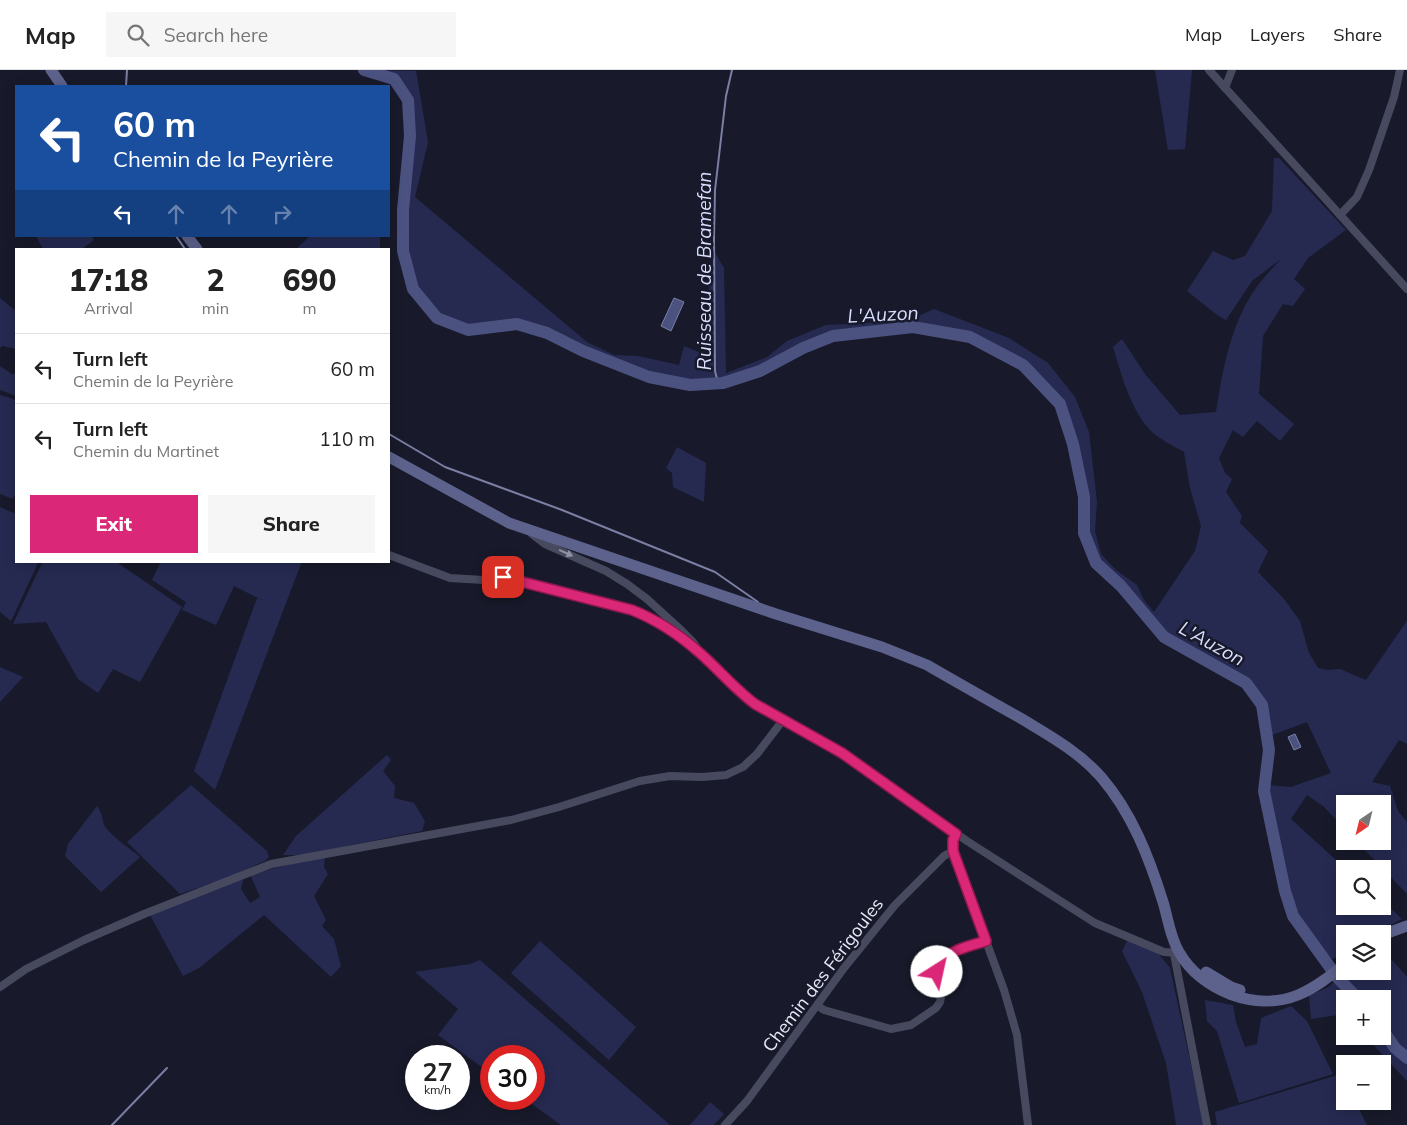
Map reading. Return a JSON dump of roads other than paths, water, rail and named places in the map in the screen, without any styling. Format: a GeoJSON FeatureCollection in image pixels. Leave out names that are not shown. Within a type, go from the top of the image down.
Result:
{"type":"FeatureCollection","features":[{"type":"Feature","properties":{"kind":"main road"},"geometry":{"type":"LineString","coordinates":[[51,70],[61,85]]}},
{"type":"Feature","properties":{"kind":"main road"},"geometry":{"type":"LineString","coordinates":[[189,237],[197,248]]}},
{"type":"Feature","properties":{"kind":"main road"},"geometry":{"type":"LineString","coordinates":[[390,458],[492,515],[524,529],[776,614],[903,654],[927,664],[1078,754],[1101,777],[1129,817],[1141,841],[1169,921],[1174,942],[1196,973],[1209,983],[1228,994],[1241,998],[1266,1001],[1278,1000],[1296,996],[1324,981],[1336,971]]}},
{"type":"Feature","properties":{"kind":"main road"},"geometry":{"type":"LineString","coordinates":[[1391,932],[1407,926]]}},
{"type":"Feature","properties":{"kind":"main road"},"geometry":{"type":"LineString","coordinates":[[1391,939],[1407,933]]}},
{"type":"Feature","properties":{"kind":"main road"},"geometry":{"type":"LineString","coordinates":[[1179,951],[1187,954],[1213,977],[1231,987],[1254,992],[1278,994],[1313,987]]}},
{"type":"Feature","properties":{"kind":"street"},"geometry":{"type":"LineString","coordinates":[[1209,70],[1407,289]]}},
{"type":"Feature","properties":{"kind":"street"},"geometry":{"type":"LineString","coordinates":[[1225,88],[1232,70]]}},
{"type":"Feature","properties":{"kind":"street"},"geometry":{"type":"LineString","coordinates":[[1340,215],[1357,197],[1369,170],[1394,97],[1400,70]]}},
{"type":"Feature","properties":{"kind":"street"},"geometry":{"type":"LineString","coordinates":[[524,529],[545,544],[606,571],[647,599],[693,642],[700,654]]}},
{"type":"Feature","properties":{"kind":"street"},"geometry":{"type":"LineString","coordinates":[[390,555],[450,578],[484,580],[503,577],[632,610],[660,623],[700,654],[742,694],[783,720],[842,753],[956,834],[1095,923],[1164,952],[1179,951],[1207,1125]]}},
{"type":"Feature","properties":{"kind":"street"},"geometry":{"type":"LineString","coordinates":[[0,988],[26,969],[59,952],[144,914],[271,864],[511,820],[558,808],[640,780],[670,776],[702,777],[726,775],[743,767],[758,754],[783,720]]}},
{"type":"Feature","properties":{"kind":"street"},"geometry":{"type":"LineString","coordinates":[[956,834],[953,840],[953,851],[1004,990],[1017,1035],[1028,1125]]}},
{"type":"Feature","properties":{"kind":"street","name":"Chemin des Férigoules"},"geometry":{"type":"LineString","coordinates":[[725,1125],[747,1101],[844,968],[895,904],[944,856],[953,851]]}},
{"type":"Feature","properties":{"kind":"street"},"geometry":{"type":"LineString","coordinates":[[818,1006],[824,1010],[891,1029],[911,1025],[925,1016],[940,1002],[941,997],[936,967],[940,961],[949,954],[986,941]]}},
{"type":"Feature","properties":{"kind":"waterway"},"geometry":{"type":"LineString","coordinates":[[126,85],[127,70]]}},
{"type":"Feature","properties":{"kind":"waterway","name":"L'Auzon"},"geometry":{"type":"LineString","coordinates":[[364,70],[394,79],[408,100],[410,136],[403,210],[403,251],[413,289],[437,318],[468,330],[517,324],[547,333],[583,351],[649,377],[690,385],[723,383],[760,371],[803,348],[833,336],[913,327],[970,337],[1023,365],[1060,404],[1073,444],[1084,497],[1084,533],[1096,563],[1121,586],[1164,637],[1246,683],[1262,705],[1269,750],[1264,791],[1285,891],[1293,916],[1337,977],[1349,990]]}},
{"type":"Feature","properties":{"kind":"waterway","name":"Ruisseau de Bramefan"},"geometry":{"type":"LineString","coordinates":[[718,383],[715,371],[715,190],[726,96],[732,70]]}},
{"type":"Feature","properties":{"kind":"waterway"},"geometry":{"type":"LineString","coordinates":[[177,237],[184,248]]}},
{"type":"Feature","properties":{"kind":"waterway"},"geometry":{"type":"LineString","coordinates":[[390,435],[445,467],[562,510],[715,572],[758,602]]}},
{"type":"Feature","properties":{"kind":"waterway","name":"L'Auzon"},"geometry":{"type":"LineString","coordinates":[[1391,1042],[1407,1058]]}},
{"type":"Feature","properties":{"kind":"waterway"},"geometry":{"type":"LineString","coordinates":[[112,1125],[167,1068]]}}]}
